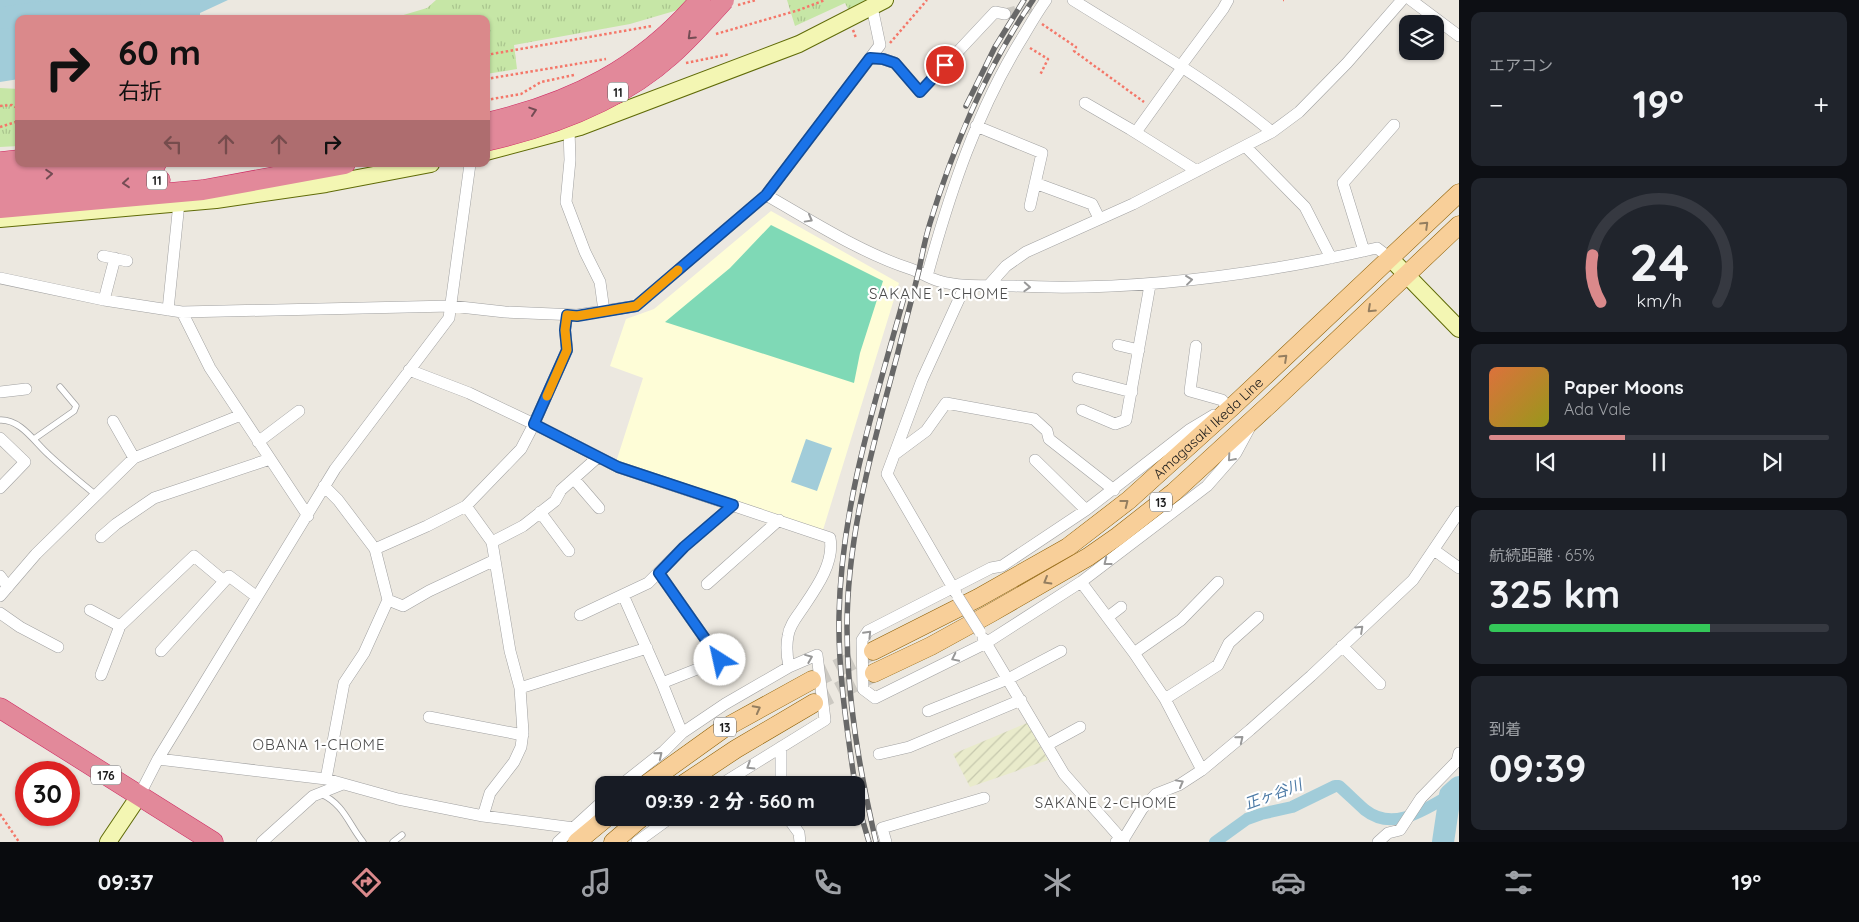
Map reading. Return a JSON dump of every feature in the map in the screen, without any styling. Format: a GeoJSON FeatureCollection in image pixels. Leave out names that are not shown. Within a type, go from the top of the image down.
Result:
{"type":"FeatureCollection","features":[{"type":"Feature","properties":{"kind":"highway","name":"11"},"geometry":{"type":"LineString","coordinates":[[490,122],[518,116],[554,104],[599,83],[624,68],[658,43],[700,0]]}},
{"type":"Feature","properties":{"kind":"highway","name":"11"},"geometry":{"type":"LineString","coordinates":[[490,140],[520,133],[562,119],[602,102],[632,84],[670,57],[728,3]]}},
{"type":"Feature","properties":{"kind":"highway"},"geometry":{"type":"LineString","coordinates":[[0,162],[15,160]]}},
{"type":"Feature","properties":{"kind":"highway","name":"11"},"geometry":{"type":"LineString","coordinates":[[0,178],[126,167]]}},
{"type":"Feature","properties":{"kind":"highway","name":"11"},"geometry":{"type":"LineString","coordinates":[[0,193],[286,167]]}},
{"type":"Feature","properties":{"kind":"highway"},"geometry":{"type":"LineString","coordinates":[[0,208],[203,190],[329,167]]}},
{"type":"Feature","properties":{"kind":"highway","name":"176"},"geometry":{"type":"LineString","coordinates":[[0,709],[213,842]]}},
{"type":"Feature","properties":{"kind":"main road","name":"Amagasaki Ikeda Line"},"geometry":{"type":"LineString","coordinates":[[873,651],[978,598],[1068,547],[1129,500],[1459,193]]}},
{"type":"Feature","properties":{"kind":"main road","name":"Amagasaki Ikeda Line"},"geometry":{"type":"LineString","coordinates":[[874,672],[931,646],[1088,557],[1174,492],[1458,226]]}},
{"type":"Feature","properties":{"kind":"main road","name":"13"},"geometry":{"type":"LineString","coordinates":[[657,776],[722,729],[812,680]]}},
{"type":"Feature","properties":{"kind":"main road","name":"13"},"geometry":{"type":"LineString","coordinates":[[696,776],[736,749],[814,703]]}},
{"type":"Feature","properties":{"kind":"main road"},"geometry":{"type":"LineString","coordinates":[[576,835],[595,824]]}},
{"type":"Feature","properties":{"kind":"main road"},"geometry":{"type":"LineString","coordinates":[[613,842],[632,826]]}},
{"type":"Feature","properties":{"kind":"street"},"geometry":{"type":"LineString","coordinates":[[1073,0],[1241,106],[1272,132]]}},
{"type":"Feature","properties":{"kind":"street"},"geometry":{"type":"LineString","coordinates":[[1136,132],[1228,0]]}},
{"type":"Feature","properties":{"kind":"street"},"geometry":{"type":"LineString","coordinates":[[989,285],[1006,266],[1026,252],[1133,204],[1272,132],[1299,112],[1347,63],[1402,0]]}},
{"type":"Feature","properties":{"kind":"street"},"geometry":{"type":"LineString","coordinates":[[1411,0],[1459,36]]}},
{"type":"Feature","properties":{"kind":"street"},"geometry":{"type":"LineString","coordinates":[[0,278],[104,300],[182,312],[451,306],[505,312],[577,316],[636,306],[766,195],[880,45],[879,4],[799,44],[569,130],[490,151]]}},
{"type":"Feature","properties":{"kind":"street"},"geometry":{"type":"LineString","coordinates":[[927,276],[959,169],[976,126],[1020,41],[1042,4]]}},
{"type":"Feature","properties":{"kind":"street"},"geometry":{"type":"LineString","coordinates":[[870,58],[883,59],[895,63],[920,92],[995,12],[1005,14]]}},
{"type":"Feature","properties":{"kind":"street"},"geometry":{"type":"LineString","coordinates":[[1085,103],[1136,132],[1197,171]]}},
{"type":"Feature","properties":{"kind":"street"},"geometry":{"type":"LineString","coordinates":[[1364,251],[1343,183],[1394,125]]}},
{"type":"Feature","properties":{"kind":"street"},"geometry":{"type":"LineString","coordinates":[[976,126],[1042,153],[1030,206]]}},
{"type":"Feature","properties":{"kind":"street"},"geometry":{"type":"LineString","coordinates":[[569,130],[570,160],[566,202],[585,252],[600,282],[604,311]]}},
{"type":"Feature","properties":{"kind":"street"},"geometry":{"type":"LineString","coordinates":[[1246,146],[1305,207],[1331,258]]}},
{"type":"Feature","properties":{"kind":"street"},"geometry":{"type":"LineString","coordinates":[[0,219],[216,200],[326,184],[415,167]]}},
{"type":"Feature","properties":{"kind":"street"},"geometry":{"type":"LineString","coordinates":[[108,842],[139,796],[158,759],[308,516],[324,486],[449,318],[470,167]]}},
{"type":"Feature","properties":{"kind":"street"},"geometry":{"type":"LineString","coordinates":[[1036,183],[1092,204],[1100,218]]}},
{"type":"Feature","properties":{"kind":"street"},"geometry":{"type":"LineString","coordinates":[[766,195],[831,232],[898,266],[939,281],[965,286],[1150,285],[1236,274],[1378,248],[1459,329]]}},
{"type":"Feature","properties":{"kind":"street"},"geometry":{"type":"LineString","coordinates":[[168,310],[179,203]]}},
{"type":"Feature","properties":{"kind":"street"},"geometry":{"type":"LineString","coordinates":[[103,256],[121,260],[104,300]]}},
{"type":"Feature","properties":{"kind":"street"},"geometry":{"type":"LineString","coordinates":[[1082,410],[1115,424],[1126,420],[1150,285]]}},
{"type":"Feature","properties":{"kind":"street"},"geometry":{"type":"LineString","coordinates":[[965,286],[922,380],[887,474],[1064,774],[1121,841],[1142,809],[1156,794],[1180,784],[1202,770],[1250,730],[1413,580],[1459,512]]}},
{"type":"Feature","properties":{"kind":"street"},"geometry":{"type":"LineString","coordinates":[[182,312],[210,368],[308,516]]}},
{"type":"Feature","properties":{"kind":"street"},"geometry":{"type":"LineString","coordinates":[[375,549],[466,506],[521,449],[567,350],[565,330],[567,315]]}},
{"type":"Feature","properties":{"kind":"street"},"geometry":{"type":"LineString","coordinates":[[1118,345],[1139,350]]}},
{"type":"Feature","properties":{"kind":"street"},"geometry":{"type":"LineString","coordinates":[[1196,346],[1190,391],[1233,403]]}},
{"type":"Feature","properties":{"kind":"street"},"geometry":{"type":"LineString","coordinates":[[409,370],[469,393],[618,467],[830,538],[832,548],[827,564],[816,588],[794,620],[788,634],[786,653],[789,667]]}},
{"type":"Feature","properties":{"kind":"street"},"geometry":{"type":"LineString","coordinates":[[1078,378],[1132,392]]}},
{"type":"Feature","properties":{"kind":"street"},"geometry":{"type":"LineString","coordinates":[[0,392],[26,389]]}},
{"type":"Feature","properties":{"kind":"street"},"geometry":{"type":"LineString","coordinates":[[895,454],[926,431],[946,403],[1034,419],[1047,431],[1049,439],[1114,490]]}},
{"type":"Feature","properties":{"kind":"street"},"geometry":{"type":"LineString","coordinates":[[1233,403],[1188,430],[1114,490],[1002,566],[991,568],[955,592],[868,631],[862,640],[863,689],[875,698],[986,643],[1081,582],[1206,486],[1236,453],[1256,416]]}},
{"type":"Feature","properties":{"kind":"street"},"geometry":{"type":"LineString","coordinates":[[258,442],[299,411]]}},
{"type":"Feature","properties":{"kind":"street"},"geometry":{"type":"LineString","coordinates":[[0,596],[36,554],[134,458],[241,415]]}},
{"type":"Feature","properties":{"kind":"street"},"geometry":{"type":"LineString","coordinates":[[113,421],[134,458]]}},
{"type":"Feature","properties":{"kind":"street"},"geometry":{"type":"LineString","coordinates":[[0,438],[25,462],[0,488]]}},
{"type":"Feature","properties":{"kind":"street"},"geometry":{"type":"LineString","coordinates":[[492,542],[524,526],[555,501],[561,490],[598,457]]}},
{"type":"Feature","properties":{"kind":"street"},"geometry":{"type":"LineString","coordinates":[[101,537],[116,524],[154,498],[270,459]]}},
{"type":"Feature","properties":{"kind":"street"},"geometry":{"type":"LineString","coordinates":[[1035,460],[1086,510]]}},
{"type":"Feature","properties":{"kind":"street"},"geometry":{"type":"LineString","coordinates":[[574,478],[599,508]]}},
{"type":"Feature","properties":{"kind":"street"},"geometry":{"type":"LineString","coordinates":[[324,486],[338,500],[375,549],[388,600],[364,652],[344,683],[326,779]]}},
{"type":"Feature","properties":{"kind":"street"},"geometry":{"type":"LineString","coordinates":[[580,615],[648,583],[684,547],[733,505]]}},
{"type":"Feature","properties":{"kind":"street"},"geometry":{"type":"LineString","coordinates":[[466,506],[492,542],[510,652],[520,688],[523,735],[521,747],[514,762],[490,792],[483,816]]}},
{"type":"Feature","properties":{"kind":"street"},"geometry":{"type":"LineString","coordinates":[[540,512],[570,551]]}},
{"type":"Feature","properties":{"kind":"street"},"geometry":{"type":"LineString","coordinates":[[707,584],[779,520]]}},
{"type":"Feature","properties":{"kind":"street"},"geometry":{"type":"LineString","coordinates":[[1434,550],[1459,568]]}},
{"type":"Feature","properties":{"kind":"street"},"geometry":{"type":"LineString","coordinates":[[101,675],[120,626],[194,556],[224,581]]}},
{"type":"Feature","properties":{"kind":"street"},"geometry":{"type":"LineString","coordinates":[[388,600],[403,606],[429,591],[495,560]]}},
{"type":"Feature","properties":{"kind":"street"},"geometry":{"type":"LineString","coordinates":[[659,573],[720,660],[662,683]]}},
{"type":"Feature","properties":{"kind":"street"},"geometry":{"type":"LineString","coordinates":[[0,576],[8,587]]}},
{"type":"Feature","properties":{"kind":"street"},"geometry":{"type":"LineString","coordinates":[[161,651],[229,576],[257,597]]}},
{"type":"Feature","properties":{"kind":"street"},"geometry":{"type":"LineString","coordinates":[[1081,582],[1134,653],[1165,699],[1202,770]]}},
{"type":"Feature","properties":{"kind":"street"},"geometry":{"type":"LineString","coordinates":[[1134,653],[1181,620],[1218,582]]}},
{"type":"Feature","properties":{"kind":"street"},"geometry":{"type":"LineString","coordinates":[[623,595],[682,733]]}},
{"type":"Feature","properties":{"kind":"street"},"geometry":{"type":"LineString","coordinates":[[1108,617],[1121,607]]}},
{"type":"Feature","properties":{"kind":"street"},"geometry":{"type":"LineString","coordinates":[[90,610],[120,626]]}},
{"type":"Feature","properties":{"kind":"street"},"geometry":{"type":"LineString","coordinates":[[0,613],[20,627],[58,647]]}},
{"type":"Feature","properties":{"kind":"street"},"geometry":{"type":"LineString","coordinates":[[1165,699],[1218,665],[1229,643],[1258,617]]}},
{"type":"Feature","properties":{"kind":"street"},"geometry":{"type":"LineString","coordinates":[[1342,646],[1380,684]]}},
{"type":"Feature","properties":{"kind":"street"},"geometry":{"type":"LineString","coordinates":[[520,688],[647,648]]}},
{"type":"Feature","properties":{"kind":"street"},"geometry":{"type":"LineString","coordinates":[[928,711],[1008,679],[1060,651]]}},
{"type":"Feature","properties":{"kind":"street"},"geometry":{"type":"LineString","coordinates":[[632,776],[664,751],[682,733],[725,704],[789,667],[817,655],[825,720],[734,776]]}},
{"type":"Feature","properties":{"kind":"street"},"geometry":{"type":"LineString","coordinates":[[879,754],[909,747],[1021,700]]}},
{"type":"Feature","properties":{"kind":"street"},"geometry":{"type":"LineString","coordinates":[[429,717],[523,735]]}},
{"type":"Feature","properties":{"kind":"street"},"geometry":{"type":"LineString","coordinates":[[1047,745],[1080,727]]}},
{"type":"Feature","properties":{"kind":"street"},"geometry":{"type":"LineString","coordinates":[[781,747],[781,776]]}},
{"type":"Feature","properties":{"kind":"street"},"geometry":{"type":"LineString","coordinates":[[1378,842],[1388,833],[1400,830],[1420,798],[1456,761],[1459,752]]}},
{"type":"Feature","properties":{"kind":"street"},"geometry":{"type":"LineString","coordinates":[[158,759],[326,779],[398,799],[576,835]]}},
{"type":"Feature","properties":{"kind":"street"},"geometry":{"type":"LineString","coordinates":[[262,842],[313,796],[343,784]]}},
{"type":"Feature","properties":{"kind":"street"},"geometry":{"type":"LineString","coordinates":[[886,842],[882,828],[984,798]]}},
{"type":"Feature","properties":{"kind":"street"},"geometry":{"type":"LineString","coordinates":[[558,842],[576,835],[595,811]]}},
{"type":"Feature","properties":{"kind":"street"},"geometry":{"type":"LineString","coordinates":[[637,842],[659,826]]}},
{"type":"Feature","properties":{"kind":"street"},"geometry":{"type":"LineString","coordinates":[[794,826],[799,833],[800,842]]}},
{"type":"Feature","properties":{"kind":"lane"},"geometry":{"type":"LineString","coordinates":[[34,439],[74,411],[76,406],[60,388]]}},
{"type":"Feature","properties":{"kind":"lane"},"geometry":{"type":"LineString","coordinates":[[0,420],[11,422],[34,439],[47,454],[96,495]]}},
{"type":"Feature","properties":{"kind":"lane"},"geometry":{"type":"LineString","coordinates":[[319,793],[332,799],[364,842]]}},
{"type":"Feature","properties":{"kind":"lane"},"geometry":{"type":"LineString","coordinates":[[393,842],[402,835]]}},
{"type":"Feature","properties":{"kind":"path"},"geometry":{"type":"LineString","coordinates":[[728,3],[756,0]]}},
{"type":"Feature","properties":{"kind":"path"},"geometry":{"type":"LineString","coordinates":[[880,45],[889,44],[927,0]]}},
{"type":"Feature","properties":{"kind":"path"},"geometry":{"type":"LineString","coordinates":[[1034,18],[1076,47],[1074,52],[1153,108]]}},
{"type":"Feature","properties":{"kind":"path"},"geometry":{"type":"LineString","coordinates":[[490,54],[652,26]]}},
{"type":"Feature","properties":{"kind":"path"},"geometry":{"type":"LineString","coordinates":[[1020,41],[1048,59],[1040,75]]}},
{"type":"Feature","properties":{"kind":"path"},"geometry":{"type":"LineString","coordinates":[[0,106],[12,105],[15,107]]}},
{"type":"Feature","properties":{"kind":"path"},"geometry":{"type":"LineString","coordinates":[[0,127],[15,122]]}},
{"type":"Feature","properties":{"kind":"path"},"geometry":{"type":"LineString","coordinates":[[0,814],[19,842]]}},
{"type":"Feature","properties":{"kind":"shaded area"},"geometry":{"type":"Polygon","coordinates":[[[771,211],[899,283],[823,530],[616,462],[643,378],[610,366],[626,319],[654,309],[771,211]]]}},
{"type":"Feature","properties":{"kind":"shaded area"},"geometry":{"type":"Polygon","coordinates":[[[1027,723],[1048,760],[970,787],[953,754],[1027,723]]]}},
{"type":"Feature","properties":{"kind":"green space"},"geometry":{"type":"Polygon","coordinates":[[[436,0],[712,0],[630,24],[514,45],[517,69],[490,73],[490,15],[403,15],[427,8],[436,0]]]}},
{"type":"Feature","properties":{"kind":"green space"},"geometry":{"type":"Polygon","coordinates":[[[787,0],[869,0],[849,11],[845,3],[795,26],[787,0]]]}},
{"type":"Feature","properties":{"kind":"green space"},"geometry":{"type":"Polygon","coordinates":[[[0,88],[15,89],[15,146],[0,147],[0,88]]]}},
{"type":"Feature","properties":{"kind":"green space"},"geometry":{"type":"Polygon","coordinates":[[[771,225],[883,281],[860,353],[854,383],[665,322],[730,268],[771,225]]]}},
{"type":"Feature","properties":{"kind":"water"},"geometry":{"type":"Polygon","coordinates":[[[0,0],[88,0],[90,15],[15,15],[15,80],[0,82],[0,0]]]}},
{"type":"Feature","properties":{"kind":"water"},"geometry":{"type":"Polygon","coordinates":[[[91,0],[228,0],[200,13],[200,15],[93,15],[91,0]]]}},
{"type":"Feature","properties":{"kind":"water"},"geometry":{"type":"Polygon","coordinates":[[[806,439],[832,448],[817,491],[791,482],[806,439]]]}},
{"type":"Feature","properties":{"kind":"waterway"},"geometry":{"type":"LineString","coordinates":[[22,15],[130,0]]}},
{"type":"Feature","properties":{"kind":"waterway"},"geometry":{"type":"LineString","coordinates":[[0,18],[15,16]]}},
{"type":"Feature","properties":{"kind":"waterway","name":"正ヶ谷川"},"geometry":{"type":"LineString","coordinates":[[1215,842],[1247,819],[1292,807],[1335,786],[1339,786],[1365,810],[1386,819],[1397,819],[1419,812],[1450,795]]}},
{"type":"Feature","properties":{"kind":"waterway"},"geometry":{"type":"LineString","coordinates":[[1443,842],[1450,795],[1459,787]]}},
{"type":"Feature","properties":{"kind":"tunnel"},"geometry":{"type":"LineString","coordinates":[[1005,14],[1037,6]]}},
{"type":"Feature","properties":{"kind":"tunnel"},"geometry":{"type":"LineString","coordinates":[[812,680],[873,651]]}},
{"type":"Feature","properties":{"kind":"tunnel"},"geometry":{"type":"LineString","coordinates":[[814,703],[874,673]]}},
{"type":"Feature","properties":{"kind":"railway"},"geometry":{"type":"LineString","coordinates":[[966,106],[995,47],[1024,0]]}},
{"type":"Feature","properties":{"kind":"railway"},"geometry":{"type":"LineString","coordinates":[[876,842],[856,736],[849,682],[848,593],[856,525],[879,423],[939,194],[961,136],[986,80],[1000,53],[1033,0]]}},
{"type":"Feature","properties":{"kind":"railway"},"geometry":{"type":"LineString","coordinates":[[854,776],[840,659],[839,616],[841,575],[853,493],[862,453],[905,294]]}},
{"type":"Feature","properties":{"kind":"railway"},"geometry":{"type":"LineString","coordinates":[[864,826],[869,842]]}},
{"type":"Feature","properties":{"kind":"slow traffic"},"geometry":{"type":"LineString","coordinates":[[547,396],[567,350],[565,330],[567,315],[577,316],[636,306],[678,270]]}},
{"type":"Feature","properties":{"kind":"district","name":"SAKANE 1-CHOME"},"geometry":{"type":"Point","coordinates":[939,293]}},
{"type":"Feature","properties":{"kind":"district","name":"OBANA 1-CHOME"},"geometry":{"type":"Point","coordinates":[319,744]}},
{"type":"Feature","properties":{"kind":"district","name":"SAKANE 2-CHOME"},"geometry":{"type":"Point","coordinates":[1106,802]}},
{"type":"Feature","properties":{"kind":"route"},"geometry":{"type":"LineString","coordinates":[[720,660],[659,573],[684,547],[733,505],[618,467],[534,424],[567,350],[565,330],[567,315],[577,316],[636,306],[766,195],[870,58],[883,59],[895,63],[920,92],[945,65]]}}]}
